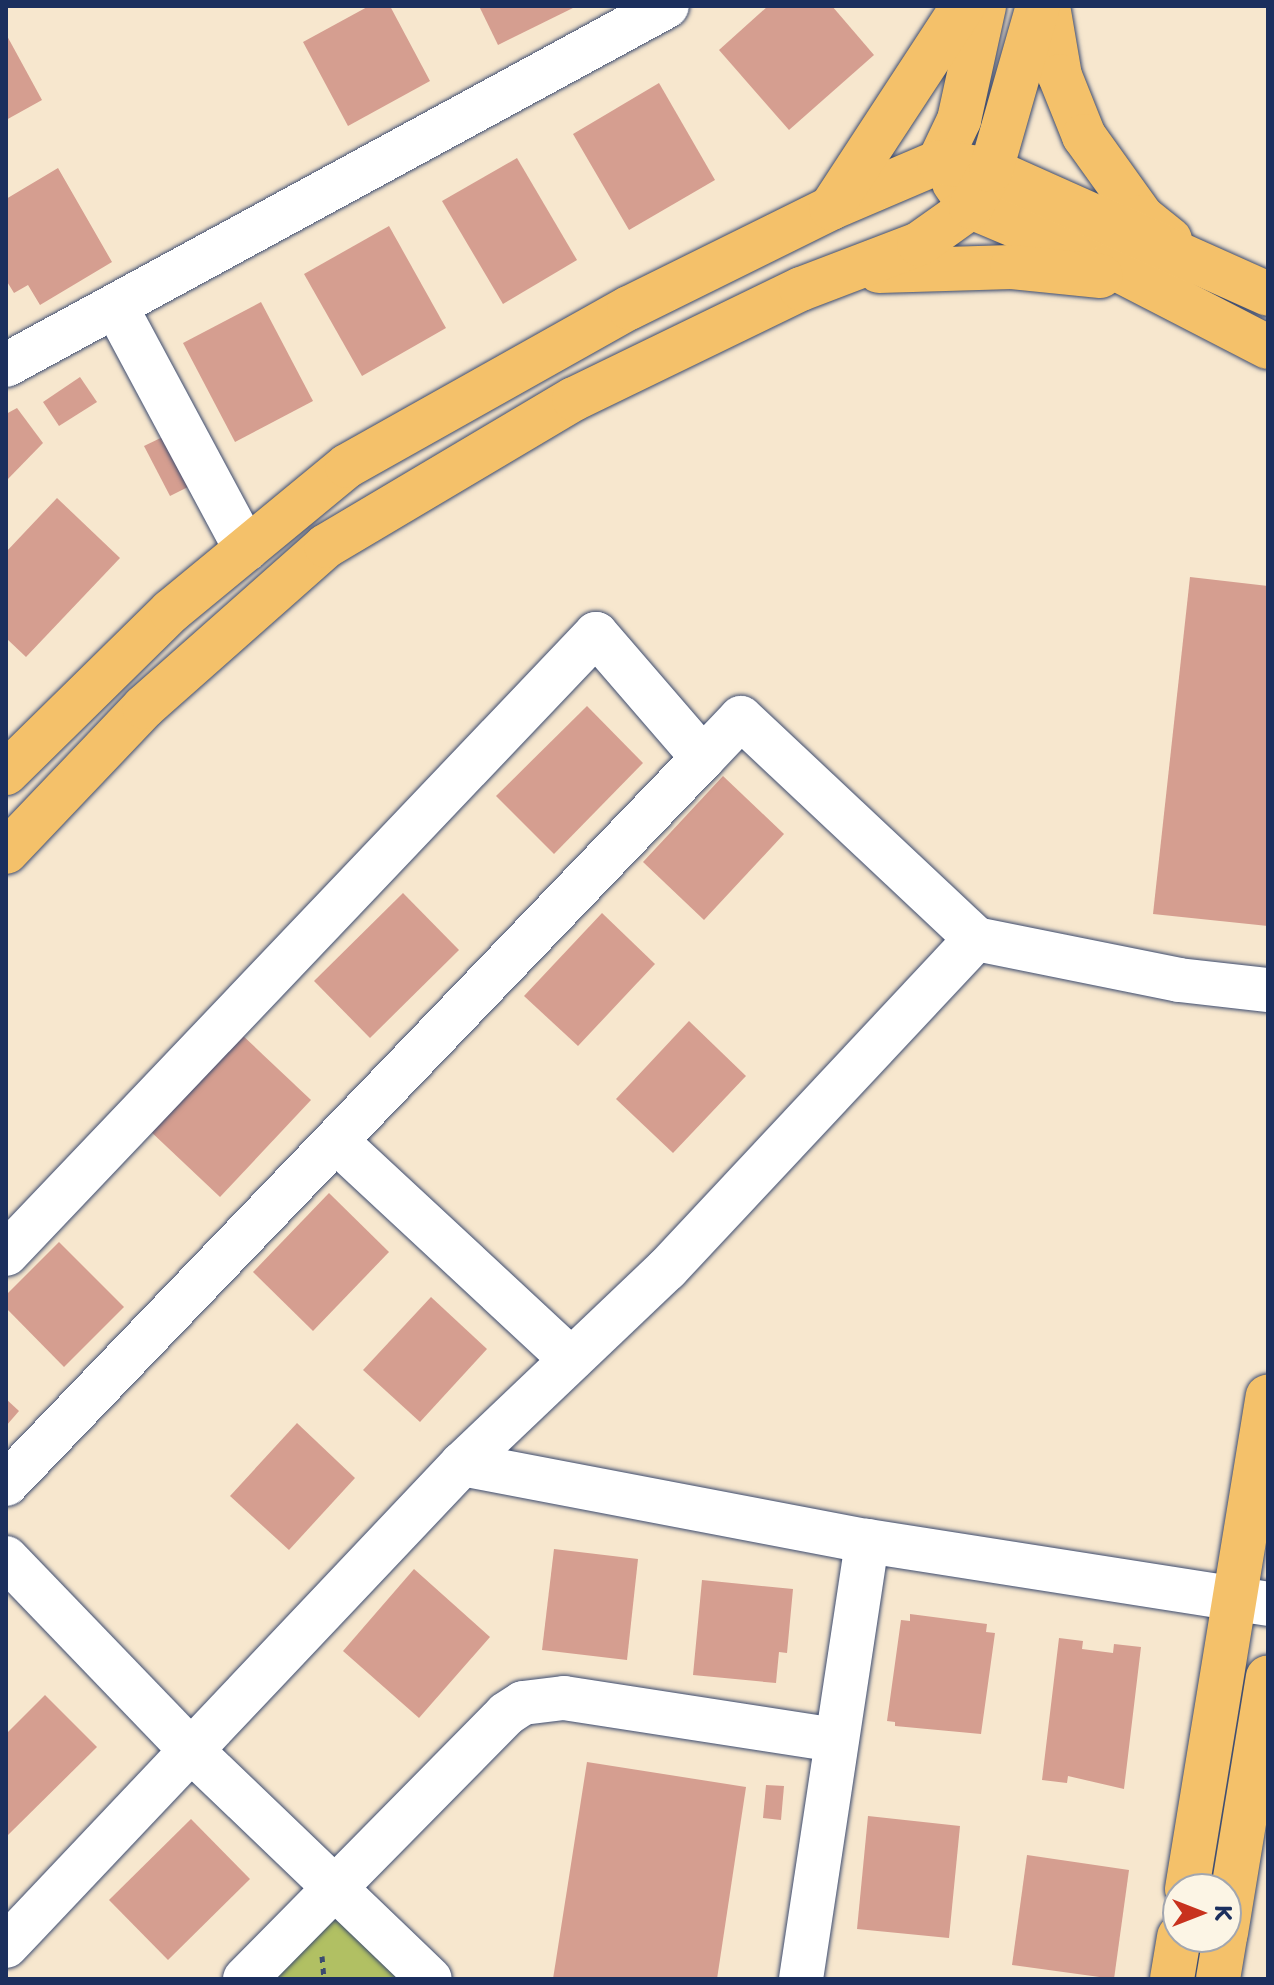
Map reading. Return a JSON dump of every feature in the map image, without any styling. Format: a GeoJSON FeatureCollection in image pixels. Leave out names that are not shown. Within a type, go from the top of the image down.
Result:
{"type":"FeatureCollection","features":[{"type":"Feature","properties":{"kind":"main road"},"geometry":{"type":"LineString","coordinates":[[831,208],[963,6]]}},
{"type":"Feature","properties":{"kind":"main road"},"geometry":{"type":"LineString","coordinates":[[9,761],[171,611],[347,466],[629,308],[831,208],[939,162],[959,120],[984,6]]}},
{"type":"Feature","properties":{"kind":"main road"},"geometry":{"type":"LineString","coordinates":[[6,852],[144,707],[326,546],[574,399],[840,274],[919,244],[981,188],[1038,6]]}},
{"type":"Feature","properties":{"kind":"main road"},"geometry":{"type":"LineString","coordinates":[[1048,6],[1060,76],[1084,136],[1142,217],[1194,259]]}},
{"type":"Feature","properties":{"kind":"main road"},"geometry":{"type":"LineString","coordinates":[[939,162],[1146,283],[1268,347]]}},
{"type":"Feature","properties":{"kind":"main road"},"geometry":{"type":"LineString","coordinates":[[981,188],[1194,259],[1268,294]]}},
{"type":"Feature","properties":{"kind":"main road"},"geometry":{"type":"LineString","coordinates":[[840,274],[1012,267],[1146,283]]}},
{"type":"Feature","properties":{"kind":"main road"},"geometry":{"type":"LineString","coordinates":[[1191,1873],[1251,1602],[1268,1397]]}},
{"type":"Feature","properties":{"kind":"main road"},"geometry":{"type":"LineString","coordinates":[[1236,1873],[1268,1677]]}},
{"type":"Feature","properties":{"kind":"main road"},"geometry":{"type":"LineString","coordinates":[[1172,1979],[1176,1953]]}},
{"type":"Feature","properties":{"kind":"main road"},"geometry":{"type":"LineString","coordinates":[[1218,1979],[1223,1953]]}},
{"type":"Feature","properties":{"kind":"street"},"geometry":{"type":"LineString","coordinates":[[6,365],[667,6]]}},
{"type":"Feature","properties":{"kind":"street"},"geometry":{"type":"LineString","coordinates":[[116,307],[246,549]]}},
{"type":"Feature","properties":{"kind":"street"},"geometry":{"type":"LineString","coordinates":[[6,1254],[596,634],[703,758]]}},
{"type":"Feature","properties":{"kind":"street"},"geometry":{"type":"LineString","coordinates":[[6,1484],[741,718],[976,939],[1179,980],[1268,990]]}},
{"type":"Feature","properties":{"kind":"street"},"geometry":{"type":"LineString","coordinates":[[6,1946],[193,1752],[462,1464],[667,1269],[976,939]]}},
{"type":"Feature","properties":{"kind":"street"},"geometry":{"type":"LineString","coordinates":[[336,1141],[571,1359]]}},
{"type":"Feature","properties":{"kind":"street"},"geometry":{"type":"LineString","coordinates":[[462,1464],[867,1541],[1251,1602]]}},
{"type":"Feature","properties":{"kind":"street"},"geometry":{"type":"LineString","coordinates":[[801,1979],[834,1740],[867,1541]]}},
{"type":"Feature","properties":{"kind":"street"},"geometry":{"type":"LineString","coordinates":[[6,1558],[193,1752],[430,1979]]}},
{"type":"Feature","properties":{"kind":"street"},"geometry":{"type":"LineString","coordinates":[[245,1979],[506,1714],[523,1703],[564,1698],[834,1740]]}},
{"type":"Feature","properties":{"kind":"green space"},"geometry":{"type":"Polygon","coordinates":[[[341,1908],[417,1979],[271,1979],[341,1908]]]}},
{"type":"Feature","properties":{"kind":"building"},"geometry":{"type":"Polygon","coordinates":[[[369,6],[390,6],[430,81],[348,126],[303,42],[369,6]]]}},
{"type":"Feature","properties":{"kind":"building"},"geometry":{"type":"Polygon","coordinates":[[[479,6],[577,6],[498,45],[479,6]]]}},
{"type":"Feature","properties":{"kind":"building"},"geometry":{"type":"Polygon","coordinates":[[[768,6],[832,6],[874,55],[789,130],[719,50],[768,6]]]}},
{"type":"Feature","properties":{"kind":"building"},"geometry":{"type":"Polygon","coordinates":[[[6,34],[42,100],[6,120],[6,34]]]}},
{"type":"Feature","properties":{"kind":"building"},"geometry":{"type":"Polygon","coordinates":[[[659,83],[715,180],[629,230],[573,134],[659,83]]]}},
{"type":"Feature","properties":{"kind":"building"},"geometry":{"type":"Polygon","coordinates":[[[517,158],[577,260],[503,304],[442,201],[517,158]]]}},
{"type":"Feature","properties":{"kind":"building"},"geometry":{"type":"Polygon","coordinates":[[[58,168],[112,262],[40,305],[28,285],[14,293],[6,280],[6,199],[58,168]]]}},
{"type":"Feature","properties":{"kind":"building"},"geometry":{"type":"Polygon","coordinates":[[[389,226],[446,328],[362,376],[304,274],[389,226]]]}},
{"type":"Feature","properties":{"kind":"building"},"geometry":{"type":"Polygon","coordinates":[[[261,302],[313,401],[235,442],[183,343],[261,302]]]}},
{"type":"Feature","properties":{"kind":"building"},"geometry":{"type":"Polygon","coordinates":[[[80,377],[97,402],[59,426],[43,402],[80,377]]]}},
{"type":"Feature","properties":{"kind":"building"},"geometry":{"type":"Polygon","coordinates":[[[17,408],[43,443],[6,481],[6,414],[17,408]]]}},
{"type":"Feature","properties":{"kind":"building"},"geometry":{"type":"Polygon","coordinates":[[[173,432],[198,482],[170,496],[144,446],[173,432]]]}},
{"type":"Feature","properties":{"kind":"building"},"geometry":{"type":"Polygon","coordinates":[[[57,498],[120,558],[26,657],[6,638],[6,552],[57,498]]]}},
{"type":"Feature","properties":{"kind":"building"},"geometry":{"type":"Polygon","coordinates":[[[1190,577],[1268,586],[1268,926],[1153,914],[1190,577]]]}},
{"type":"Feature","properties":{"kind":"building"},"geometry":{"type":"Polygon","coordinates":[[[587,706],[643,763],[554,854],[496,796],[587,706]]]}},
{"type":"Feature","properties":{"kind":"building"},"geometry":{"type":"Polygon","coordinates":[[[723,776],[784,834],[704,920],[643,862],[723,776]]]}},
{"type":"Feature","properties":{"kind":"building"},"geometry":{"type":"Polygon","coordinates":[[[403,893],[459,950],[370,1038],[314,981],[403,893]]]}},
{"type":"Feature","properties":{"kind":"building"},"geometry":{"type":"Polygon","coordinates":[[[602,913],[655,964],[578,1046],[524,996],[602,913]]]}},
{"type":"Feature","properties":{"kind":"building"},"geometry":{"type":"Polygon","coordinates":[[[689,1021],[746,1076],[673,1153],[616,1099],[689,1021]]]}},
{"type":"Feature","properties":{"kind":"building"},"geometry":{"type":"Polygon","coordinates":[[[239,1032],[311,1100],[220,1197],[148,1129],[239,1032]]]}},
{"type":"Feature","properties":{"kind":"building"},"geometry":{"type":"Polygon","coordinates":[[[329,1193],[389,1252],[313,1331],[253,1272],[329,1193]]]}},
{"type":"Feature","properties":{"kind":"building"},"geometry":{"type":"Polygon","coordinates":[[[59,1242],[124,1307],[64,1367],[6,1308],[6,1295],[59,1242]]]}},
{"type":"Feature","properties":{"kind":"building"},"geometry":{"type":"Polygon","coordinates":[[[431,1297],[487,1349],[420,1422],[363,1370],[431,1297]]]}},
{"type":"Feature","properties":{"kind":"building"},"geometry":{"type":"Polygon","coordinates":[[[6,1399],[19,1411],[6,1426],[6,1399]]]}},
{"type":"Feature","properties":{"kind":"building"},"geometry":{"type":"Polygon","coordinates":[[[297,1423],[355,1478],[289,1550],[230,1496],[297,1423]]]}},
{"type":"Feature","properties":{"kind":"building"},"geometry":{"type":"Polygon","coordinates":[[[554,1549],[638,1559],[627,1660],[542,1650],[554,1549]]]}},
{"type":"Feature","properties":{"kind":"building"},"geometry":{"type":"Polygon","coordinates":[[[414,1569],[490,1637],[419,1718],[343,1651],[414,1569]]]}},
{"type":"Feature","properties":{"kind":"building"},"geometry":{"type":"Polygon","coordinates":[[[702,1580],[793,1589],[787,1653],[779,1652],[776,1683],[693,1675],[702,1580]]]}},
{"type":"Feature","properties":{"kind":"building"},"geometry":{"type":"Polygon","coordinates":[[[910,1614],[987,1624],[986,1632],[995,1633],[981,1734],[895,1726],[895,1722],[887,1721],[901,1620],[910,1621],[910,1614]]]}},
{"type":"Feature","properties":{"kind":"building"},"geometry":{"type":"Polygon","coordinates":[[[1059,1638],[1083,1641],[1082,1649],[1113,1653],[1114,1644],[1141,1647],[1124,1789],[1068,1776],[1067,1783],[1042,1780],[1059,1638]]]}},
{"type":"Feature","properties":{"kind":"building"},"geometry":{"type":"Polygon","coordinates":[[[45,1695],[97,1747],[6,1837],[6,1734],[45,1695]]]}},
{"type":"Feature","properties":{"kind":"building"},"geometry":{"type":"Polygon","coordinates":[[[587,1762],[746,1787],[717,1979],[553,1979],[587,1762]]]}},
{"type":"Feature","properties":{"kind":"building"},"geometry":{"type":"Polygon","coordinates":[[[766,1785],[784,1786],[781,1820],[763,1818],[766,1785]]]}},
{"type":"Feature","properties":{"kind":"building"},"geometry":{"type":"Polygon","coordinates":[[[868,1816],[960,1826],[949,1938],[857,1929],[868,1816]]]}},
{"type":"Feature","properties":{"kind":"building"},"geometry":{"type":"Polygon","coordinates":[[[191,1819],[250,1879],[168,1960],[109,1900],[191,1819]]]}},
{"type":"Feature","properties":{"kind":"building"},"geometry":{"type":"Polygon","coordinates":[[[1027,1855],[1129,1870],[1114,1979],[1012,1965],[1027,1855]]]}}]}
